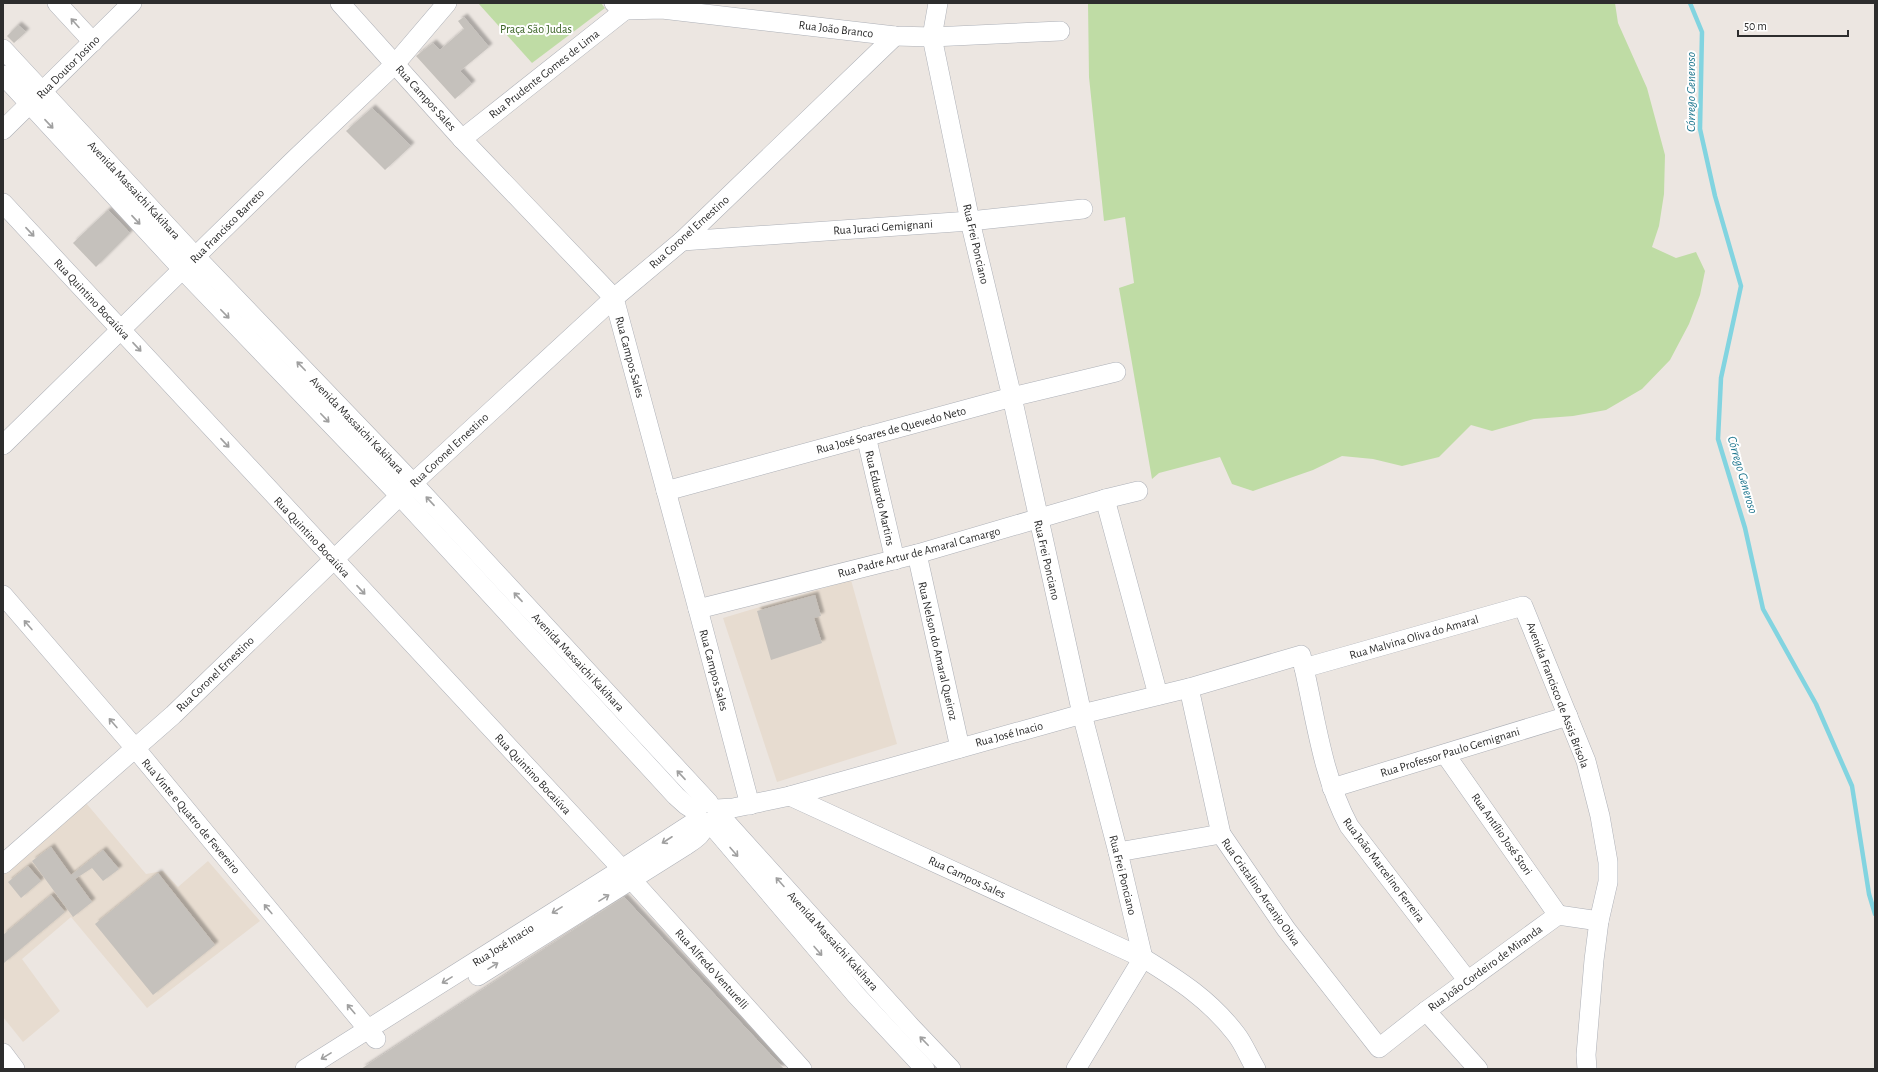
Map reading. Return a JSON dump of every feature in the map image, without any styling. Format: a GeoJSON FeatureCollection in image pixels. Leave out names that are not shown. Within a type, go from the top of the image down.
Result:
{"type":"FeatureCollection","features":[{"type":"Feature","properties":{"kind":"street"},"geometry":{"type":"LineString","coordinates":[[57,3],[93,42]]}},
{"type":"Feature","properties":{"kind":"street","name":"Rua Doutor Josino"},"geometry":{"type":"LineString","coordinates":[[3,130],[132,3]]}},
{"type":"Feature","properties":{"kind":"street","name":"Rua Campos Sales"},"geometry":{"type":"LineString","coordinates":[[340,3],[462,139],[614,298],[750,805]]}},
{"type":"Feature","properties":{"kind":"street","name":"Rua Francisco Barreto"},"geometry":{"type":"LineString","coordinates":[[3,445],[293,160],[395,64],[447,3]]}},
{"type":"Feature","properties":{"kind":"street","name":"Rua Frei Ponciano"},"geometry":{"type":"LineString","coordinates":[[938,3],[932,37],[970,220],[1012,397],[1082,714],[1118,852],[1143,958]]}},
{"type":"Feature","properties":{"kind":"street","name":"Rua João Branco"},"geometry":{"type":"LineString","coordinates":[[620,6],[662,6],[895,36],[932,37],[1060,31]]}},
{"type":"Feature","properties":{"kind":"street","name":"Rua Prudente Gomes de Lima"},"geometry":{"type":"LineString","coordinates":[[462,139],[620,6]]}},
{"type":"Feature","properties":{"kind":"street","name":"Rua Coronel Ernestino"},"geometry":{"type":"LineString","coordinates":[[3,864],[173,715],[407,489],[614,298],[682,240],[895,36]]}},
{"type":"Feature","properties":{"kind":"street","name":"Avenida Massaichi Kakihara"},"geometry":{"type":"LineString","coordinates":[[3,49],[37,98],[189,263],[407,489],[708,814],[951,1069]]}},
{"type":"Feature","properties":{"kind":"street","name":"Avenida Massaichi Kakihara"},"geometry":{"type":"LineString","coordinates":[[3,75],[37,98]]}},
{"type":"Feature","properties":{"kind":"street","name":"Rua Quintino Bocaiúva"},"geometry":{"type":"LineString","coordinates":[[3,203],[627,875]]}},
{"type":"Feature","properties":{"kind":"street","name":"Rua Juraci Gemignani"},"geometry":{"type":"LineString","coordinates":[[682,240],[970,220],[1083,209]]}},
{"type":"Feature","properties":{"kind":"street","name":"Rua José Soares de Quevedo Neto"},"geometry":{"type":"LineString","coordinates":[[666,491],[1012,397],[1116,372]]}},
{"type":"Feature","properties":{"kind":"street","name":"Rua Eduardo Martins"},"geometry":{"type":"LineString","coordinates":[[866,436],[895,560]]}},
{"type":"Feature","properties":{"kind":"street","name":"Rua Padre Artur de Amaral Camargo"},"geometry":{"type":"LineString","coordinates":[[698,609],[895,560],[1038,520],[1105,499],[1138,491]]}},
{"type":"Feature","properties":{"kind":"street"},"geometry":{"type":"LineString","coordinates":[[1105,499],[1158,695]]}},
{"type":"Feature","properties":{"kind":"street","name":"Rua Nelson do Amaral Queiroz"},"geometry":{"type":"LineString","coordinates":[[916,554],[960,748]]}},
{"type":"Feature","properties":{"kind":"street","name":"Rua Vinte e Quatro de Fevereiro"},"geometry":{"type":"LineString","coordinates":[[3,595],[135,748],[372,1034]]}},
{"type":"Feature","properties":{"kind":"street","name":"Rua Malvina Oliva do Amaral"},"geometry":{"type":"LineString","coordinates":[[1302,662],[1523,606]]}},
{"type":"Feature","properties":{"kind":"street","name":"Avenida Francisco de Assis Brisola"},"geometry":{"type":"LineString","coordinates":[[1523,606],[1586,761],[1600,816],[1608,862],[1608,882],[1599,921],[1592,976],[1586,1055],[1587,1069]]}},
{"type":"Feature","properties":{"kind":"street","name":"Rua José Inacio"},"geometry":{"type":"LineString","coordinates":[[305,1069],[372,1034],[627,875],[708,814],[790,796],[1082,714],[1302,662]]}},
{"type":"Feature","properties":{"kind":"street","name":"Rua João Marcelino Ferreira"},"geometry":{"type":"LineString","coordinates":[[1302,662],[1309,697],[1332,788],[1349,826],[1468,981]]}},
{"type":"Feature","properties":{"kind":"street","name":"Rua Cristalino Arcanjo Oliva"},"geometry":{"type":"LineString","coordinates":[[1189,688],[1221,834],[1286,929],[1379,1048]]}},
{"type":"Feature","properties":{"kind":"street","name":"Rua Professor Paulo Gemignani"},"geometry":{"type":"LineString","coordinates":[[1332,788],[1568,716]]}},
{"type":"Feature","properties":{"kind":"street","name":"Rua Antílio José Stori"},"geometry":{"type":"LineString","coordinates":[[1445,754],[1558,915]]}},
{"type":"Feature","properties":{"kind":"street","name":"Rua Campos Sales"},"geometry":{"type":"LineString","coordinates":[[790,796],[1143,958]]}},
{"type":"Feature","properties":{"kind":"street","name":"Avenida Massaichi Kakihara"},"geometry":{"type":"LineString","coordinates":[[708,814],[858,996],[925,1069]]}},
{"type":"Feature","properties":{"kind":"street"},"geometry":{"type":"LineString","coordinates":[[1118,852],[1221,834]]}},
{"type":"Feature","properties":{"kind":"street","name":"Rua Alfredo Venturelli"},"geometry":{"type":"LineString","coordinates":[[627,875],[802,1069]]}},
{"type":"Feature","properties":{"kind":"street"},"geometry":{"type":"LineString","coordinates":[[1558,915],[1599,921]]}},
{"type":"Feature","properties":{"kind":"street","name":"Rua João Cordeiro de Miranda"},"geometry":{"type":"LineString","coordinates":[[1379,1048],[1426,1011],[1558,915]]}},
{"type":"Feature","properties":{"kind":"street"},"geometry":{"type":"LineString","coordinates":[[1076,1069],[1143,958],[1188,986],[1216,1010],[1237,1035],[1256,1069]]}},
{"type":"Feature","properties":{"kind":"street"},"geometry":{"type":"LineString","coordinates":[[1426,1011],[1478,1069]]}},
{"type":"Feature","properties":{"kind":"street","name":"Rua José Inacio"},"geometry":{"type":"LineString","coordinates":[[330,1069],[372,1034]]}},
{"type":"Feature","properties":{"kind":"street"},"geometry":{"type":"LineString","coordinates":[[3,1053],[15,1069]]}},
{"type":"Feature","properties":{"kind":"shaded area"},"geometry":{"type":"Polygon","coordinates":[[[851,580],[897,744],[777,782],[723,618],[851,580]]]}},
{"type":"Feature","properties":{"kind":"shaded area"},"geometry":{"type":"Polygon","coordinates":[[[86,803],[146,874],[163,871],[178,887],[208,861],[260,921],[147,1008],[71,917],[22,959],[60,1011],[23,1042],[3,1017],[3,875],[86,803]]]}},
{"type":"Feature","properties":{"kind":"green space","name":"Praça São Judas"},"geometry":{"type":"Polygon","coordinates":[[[478,3],[601,3],[605,8],[532,63],[478,3]]]}},
{"type":"Feature","properties":{"kind":"green space"},"geometry":{"type":"Polygon","coordinates":[[[1088,3],[1615,3],[1618,23],[1647,88],[1665,155],[1664,194],[1659,226],[1652,247],[1676,258],[1696,252],[1705,271],[1700,295],[1689,324],[1670,360],[1642,389],[1606,410],[1573,416],[1534,419],[1492,431],[1471,425],[1439,457],[1402,466],[1373,459],[1342,456],[1313,470],[1253,491],[1232,484],[1220,457],[1159,473],[1152,479],[1119,288],[1134,283],[1125,217],[1104,221],[1089,77],[1088,3]]]}},
{"type":"Feature","properties":{"kind":"building"},"geometry":{"type":"Polygon","coordinates":[[[464,17],[489,47],[460,71],[472,84],[455,99],[416,56],[433,43],[440,50],[464,29],[458,21],[464,17]]]}},
{"type":"Feature","properties":{"kind":"building"},"geometry":{"type":"Polygon","coordinates":[[[18,25],[26,32],[14,43],[7,36],[18,25]]]}},
{"type":"Feature","properties":{"kind":"building"},"geometry":{"type":"Polygon","coordinates":[[[372,108],[411,146],[385,170],[346,131],[372,108]]]}},
{"type":"Feature","properties":{"kind":"building"},"geometry":{"type":"Polygon","coordinates":[[[108,210],[130,233],[96,267],[73,243],[108,210]]]}},
{"type":"Feature","properties":{"kind":"building"},"geometry":{"type":"Polygon","coordinates":[[[815,595],[821,616],[814,618],[822,643],[771,660],[757,611],[815,595]]]}},
{"type":"Feature","properties":{"kind":"building"},"geometry":{"type":"Polygon","coordinates":[[[51,847],[71,875],[103,850],[119,869],[103,881],[92,868],[75,879],[92,902],[73,917],[32,861],[51,847]]]}},
{"type":"Feature","properties":{"kind":"building"},"geometry":{"type":"Polygon","coordinates":[[[28,866],[41,881],[21,898],[8,882],[28,866]]]}},
{"type":"Feature","properties":{"kind":"building"},"geometry":{"type":"Polygon","coordinates":[[[158,873],[215,945],[153,995],[95,924],[158,873]]]}},
{"type":"Feature","properties":{"kind":"building"},"geometry":{"type":"Polygon","coordinates":[[[51,895],[65,912],[4,963],[3,935],[51,895]]]}},
{"type":"Feature","properties":{"kind":"building"},"geometry":{"type":"Polygon","coordinates":[[[624,897],[784,1069],[361,1069],[624,897]]]}},
{"type":"Feature","properties":{"kind":"waterway","name":"Córrego Generoso"},"geometry":{"type":"LineString","coordinates":[[1690,3],[1702,32],[1700,129],[1715,196],[1741,286],[1721,378],[1718,439],[1745,528],[1763,609],[1816,704],[1852,786],[1869,894],[1875,914]]}}]}
